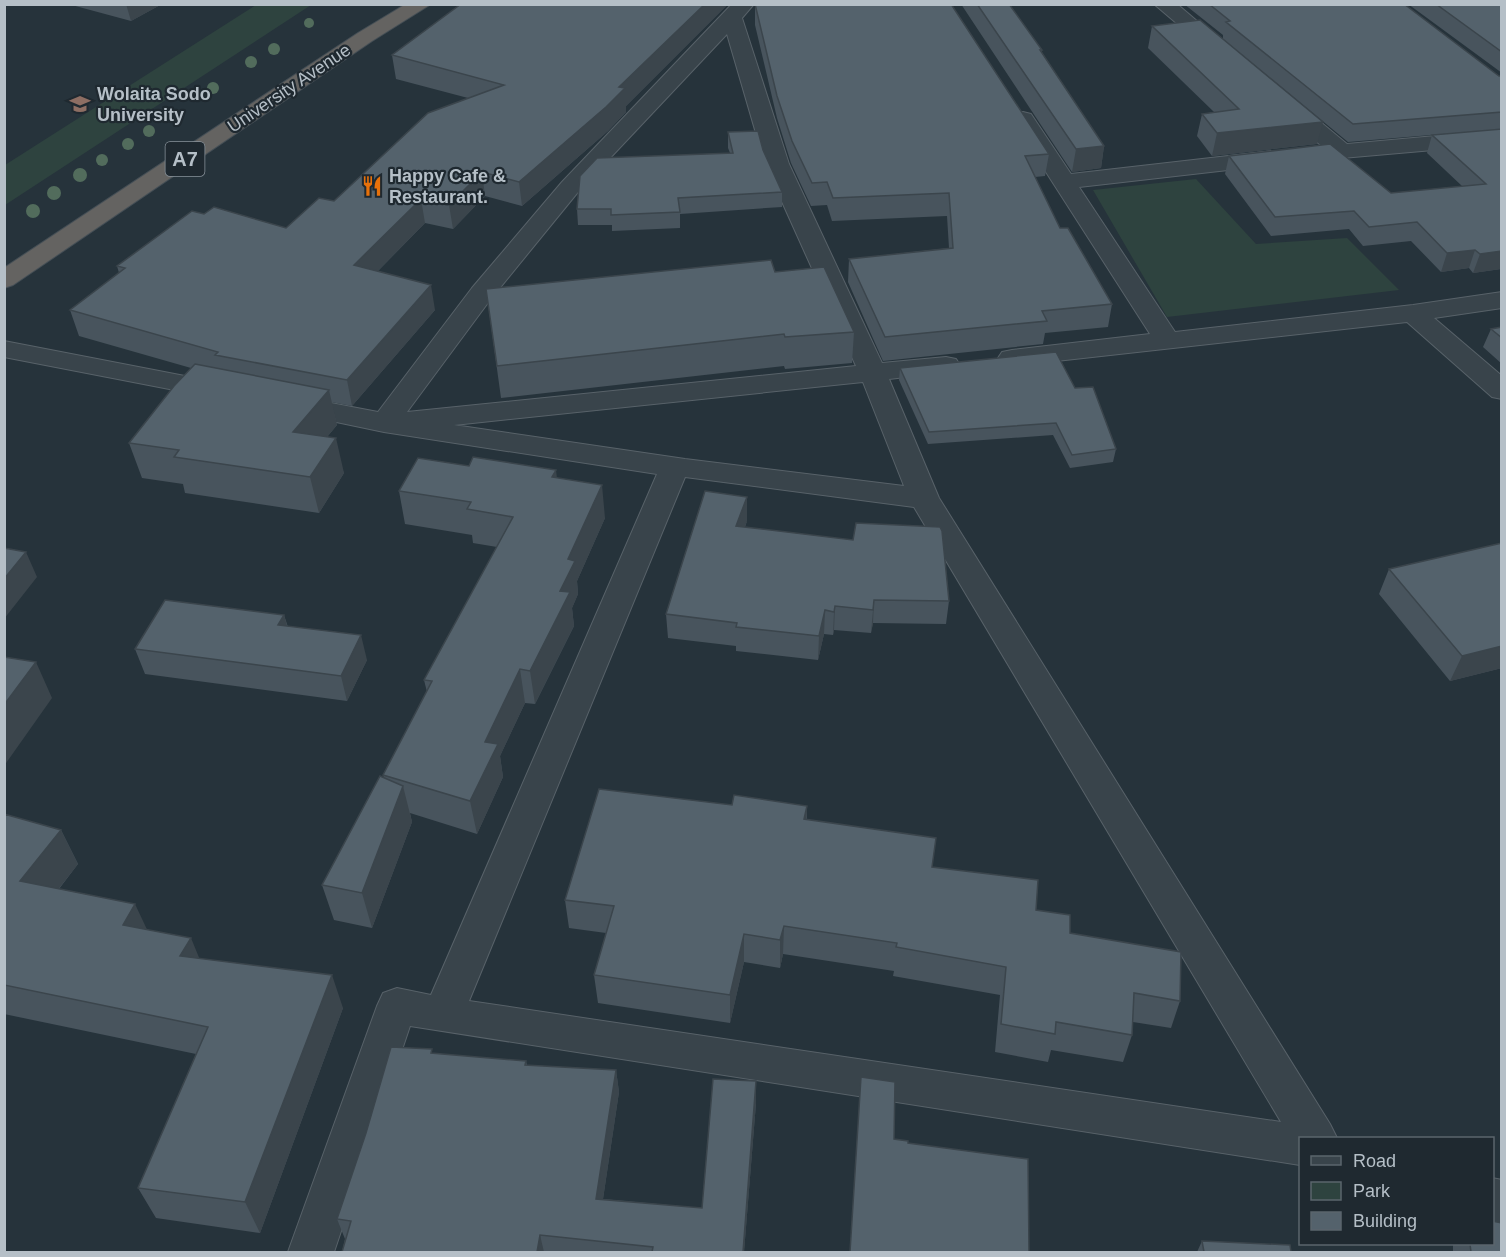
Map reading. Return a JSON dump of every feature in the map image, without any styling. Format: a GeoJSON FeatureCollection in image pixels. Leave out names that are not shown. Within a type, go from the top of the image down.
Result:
{"type":"FeatureCollection","features":[{"type":"Feature","properties":{"kind":"highway","name":"University Avenue"},"geometry":{"type":"LineString","coordinates":[[365,37],[400,4]]}},
{"type":"Feature","properties":{"kind":"highway","name":"University Avenue"},"geometry":{"type":"LineString","coordinates":[[4,280],[365,37],[421,4]]}},
{"type":"Feature","properties":{"kind":"street"},"geometry":{"type":"LineString","coordinates":[[1164,4],[1235,63]]}},
{"type":"Feature","properties":{"kind":"street"},"geometry":{"type":"LineString","coordinates":[[744,13],[777,164],[873,373],[924,498],[1314,1137]]}},
{"type":"Feature","properties":{"kind":"street"},"geometry":{"type":"LineString","coordinates":[[384,423],[481,294],[570,187],[744,13]]}},
{"type":"Feature","properties":{"kind":"street"},"geometry":{"type":"LineString","coordinates":[[1271,92],[1342,150]]}},
{"type":"Feature","properties":{"kind":"street"},"geometry":{"type":"LineString","coordinates":[[1013,103],[1168,342]]}},
{"type":"Feature","properties":{"kind":"street"},"geometry":{"type":"LineString","coordinates":[[1065,182],[1342,150],[1502,137]]}},
{"type":"Feature","properties":{"kind":"street"},"geometry":{"type":"LineString","coordinates":[[384,423],[1168,342],[1502,300]]}},
{"type":"Feature","properties":{"kind":"street"},"geometry":{"type":"LineString","coordinates":[[1413,313],[1502,391]]}},
{"type":"Feature","properties":{"kind":"street"},"geometry":{"type":"LineString","coordinates":[[4,349],[384,423],[674,468],[924,498]]}},
{"type":"Feature","properties":{"kind":"street"},"geometry":{"type":"LineString","coordinates":[[444,1015],[674,468]]}},
{"type":"Feature","properties":{"kind":"street"},"geometry":{"type":"LineString","coordinates":[[311,1252],[397,1006],[1299,1145]]}},
{"type":"Feature","properties":{"kind":"green space"},"geometry":{"type":"Polygon","coordinates":[[[256,5],[311,5],[5,205],[5,165],[256,5]]]}},
{"type":"Feature","properties":{"kind":"green space"},"geometry":{"type":"Polygon","coordinates":[[[1196,179],[1256,244],[1347,238],[1399,290],[1167,317],[1093,190],[1196,179]]]}},
{"type":"Feature","properties":{"kind":"building"},"geometry":{"type":"Polygon","coordinates":[[[461,4],[705,4],[619,87],[625,88],[606,107],[519,182],[482,172],[449,205],[421,199],[354,265],[431,285],[347,380],[215,355],[218,352],[70,310],[125,268],[117,266],[192,211],[204,214],[214,207],[286,228],[319,198],[334,201],[428,113],[504,85],[392,55],[461,4]]]}},
{"type":"Feature","properties":{"kind":"building"},"geometry":{"type":"Polygon","coordinates":[[[755,4],[951,4],[1049,154],[1025,156],[1060,228],[1068,228],[1112,304],[1042,311],[1047,321],[885,337],[849,259],[953,248],[949,193],[833,198],[827,182],[812,183],[792,141],[777,96],[755,4]]]}},
{"type":"Feature","properties":{"kind":"building"},"geometry":{"type":"Polygon","coordinates":[[[977,4],[1009,4],[1042,50],[1040,50],[1104,146],[1076,149],[977,4]]]}},
{"type":"Feature","properties":{"kind":"building"},"geometry":{"type":"Polygon","coordinates":[[[1209,4],[1404,4],[1502,76],[1502,112],[1353,124],[1226,22],[1230,21],[1209,4]]]}},
{"type":"Feature","properties":{"kind":"building"},"geometry":{"type":"Polygon","coordinates":[[[1436,4],[1502,4],[1502,52],[1436,4]]]}},
{"type":"Feature","properties":{"kind":"building"},"geometry":{"type":"Polygon","coordinates":[[[1200,20],[1323,122],[1217,133],[1202,114],[1239,109],[1152,26],[1200,20]]]}},
{"type":"Feature","properties":{"kind":"building"},"geometry":{"type":"Polygon","coordinates":[[[1502,129],[1502,251],[1480,254],[1475,250],[1447,253],[1417,222],[1369,227],[1354,211],[1275,217],[1229,156],[1330,144],[1391,193],[1486,184],[1432,135],[1502,129]]]}},
{"type":"Feature","properties":{"kind":"building"},"geometry":{"type":"Polygon","coordinates":[[[758,131],[763,150],[782,192],[678,198],[680,212],[611,215],[611,209],[577,209],[580,176],[597,158],[733,153],[728,132],[758,131]]]}},
{"type":"Feature","properties":{"kind":"building"},"geometry":{"type":"Polygon","coordinates":[[[771,260],[775,272],[824,267],[854,332],[785,337],[784,334],[497,366],[486,289],[771,260]]]}},
{"type":"Feature","properties":{"kind":"building"},"geometry":{"type":"Polygon","coordinates":[[[1502,327],[1502,338],[1491,329],[1502,327]]]}},
{"type":"Feature","properties":{"kind":"building"},"geometry":{"type":"Polygon","coordinates":[[[1056,352],[1075,388],[1093,387],[1116,449],[1072,455],[1056,423],[929,432],[900,368],[1056,352]]]}},
{"type":"Feature","properties":{"kind":"building"},"geometry":{"type":"Polygon","coordinates":[[[195,364],[329,390],[293,432],[336,438],[310,477],[174,457],[179,450],[129,443],[174,386],[195,364]]]}},
{"type":"Feature","properties":{"kind":"building"},"geometry":{"type":"Polygon","coordinates":[[[473,457],[556,470],[552,477],[602,485],[568,559],[575,561],[560,591],[570,592],[530,671],[520,669],[485,742],[498,744],[470,801],[383,775],[432,681],[424,680],[513,517],[467,509],[471,502],[399,491],[418,458],[469,466],[473,457]]]}},
{"type":"Feature","properties":{"kind":"building"},"geometry":{"type":"Polygon","coordinates":[[[705,491],[747,497],[736,526],[853,540],[856,523],[940,527],[949,601],[874,600],[873,610],[835,606],[834,612],[825,610],[819,636],[736,627],[737,623],[666,614],[705,491]]]}},
{"type":"Feature","properties":{"kind":"building"},"geometry":{"type":"Polygon","coordinates":[[[1502,543],[1502,646],[1462,656],[1389,569],[1502,543]]]}},
{"type":"Feature","properties":{"kind":"building"},"geometry":{"type":"Polygon","coordinates":[[[4,548],[26,552],[4,579],[4,548]]]}},
{"type":"Feature","properties":{"kind":"building"},"geometry":{"type":"Polygon","coordinates":[[[165,600],[284,615],[278,625],[361,635],[341,676],[135,649],[165,600]]]}},
{"type":"Feature","properties":{"kind":"building"},"geometry":{"type":"Polygon","coordinates":[[[4,657],[36,662],[4,705],[4,657]]]}},
{"type":"Feature","properties":{"kind":"building"},"geometry":{"type":"Polygon","coordinates":[[[380,776],[403,786],[362,893],[322,885],[380,776]]]}},
{"type":"Feature","properties":{"kind":"building"},"geometry":{"type":"Polygon","coordinates":[[[599,789],[732,805],[734,795],[807,806],[804,819],[936,838],[932,867],[1038,880],[1036,910],[1070,915],[1070,933],[1181,952],[1180,1001],[1134,993],[1132,1035],[1056,1022],[1055,1034],[1001,1024],[1006,967],[896,947],[897,943],[784,926],[780,940],[744,934],[730,995],[594,975],[614,906],[565,900],[599,789]]]}},
{"type":"Feature","properties":{"kind":"building"},"geometry":{"type":"Polygon","coordinates":[[[4,814],[61,830],[20,881],[135,904],[123,925],[191,938],[180,956],[332,975],[245,1202],[138,1188],[208,1027],[4,985],[4,814]]]}},
{"type":"Feature","properties":{"kind":"building"},"geometry":{"type":"Polygon","coordinates":[[[391,1047],[432,1049],[431,1053],[526,1061],[525,1065],[616,1070],[596,1199],[702,1208],[713,1079],[756,1081],[743,1252],[652,1252],[653,1247],[540,1235],[537,1252],[342,1252],[351,1221],[337,1219],[366,1133],[391,1047]]]}},
{"type":"Feature","properties":{"kind":"building"},"geometry":{"type":"Polygon","coordinates":[[[861,1077],[895,1082],[894,1139],[908,1141],[908,1143],[1028,1159],[1029,1252],[850,1252],[861,1077]]]}},
{"type":"Feature","properties":{"kind":"building"},"geometry":{"type":"Polygon","coordinates":[[[1494,1221],[1502,1223],[1502,1252],[1471,1252],[1470,1245],[1494,1245],[1494,1221]]]}},
{"type":"Feature","properties":{"kind":"building"},"geometry":{"type":"Polygon","coordinates":[[[1202,1241],[1290,1245],[1291,1252],[1204,1252],[1202,1241]]]}},
{"type":"Feature","properties":{"kind":"place","name":"Wolaita Sodo University"},"geometry":{"type":"Point","coordinates":[80,104]}},
{"type":"Feature","properties":{"kind":"place","name":"Happy Cafe & Restaurant."},"geometry":{"type":"Point","coordinates":[372,186]}}]}
